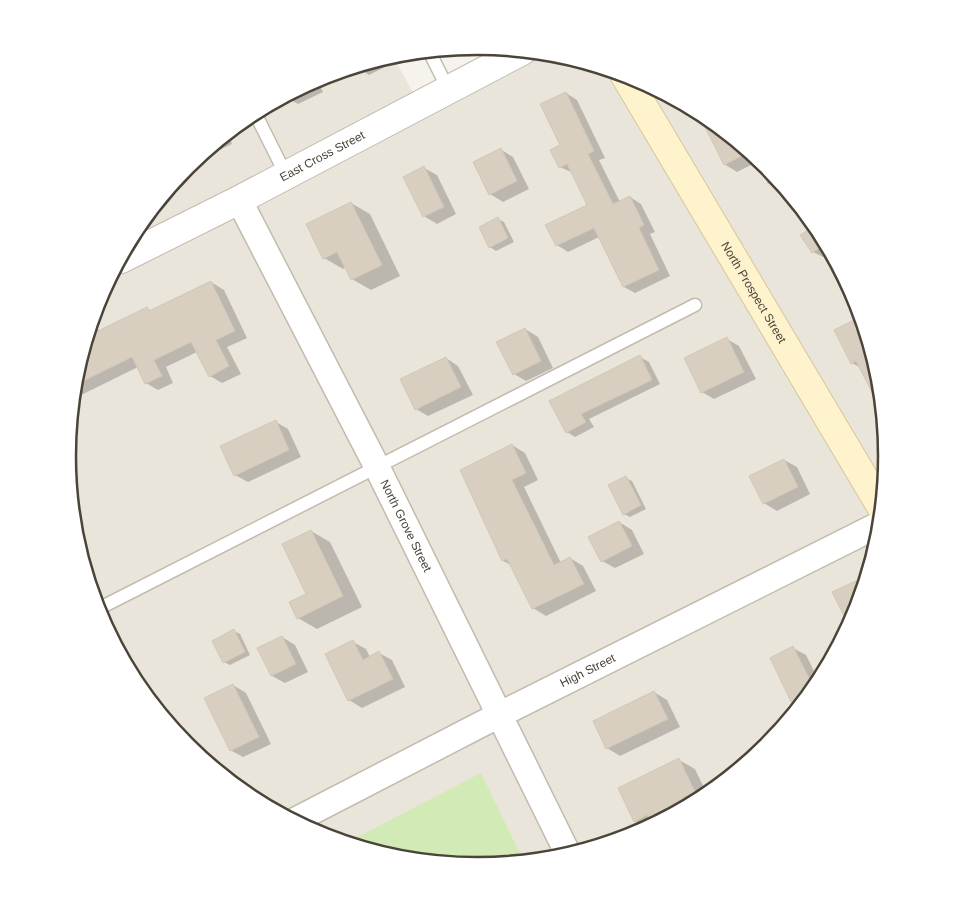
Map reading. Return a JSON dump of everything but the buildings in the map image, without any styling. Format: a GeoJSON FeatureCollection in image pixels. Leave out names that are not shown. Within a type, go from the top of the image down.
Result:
{"type":"FeatureCollection","features":[{"type":"Feature","properties":{"kind":"main road","name":"North Prospect Street"},"geometry":{"type":"LineString","coordinates":[[630,85],[670,156],[877,501]]}},
{"type":"Feature","properties":{"kind":"street","name":"East Cross Street"},"geometry":{"type":"LineString","coordinates":[[132,253],[239,200],[511,57]]}},
{"type":"Feature","properties":{"kind":"street","name":"North Grove Street"},"geometry":{"type":"LineString","coordinates":[[239,200],[376,465],[565,848]]}},
{"type":"Feature","properties":{"kind":"street","name":"High Street"},"geometry":{"type":"LineString","coordinates":[[301,817],[499,715],[875,514]]}},
{"type":"Feature","properties":{"kind":"lane"},"geometry":{"type":"LineString","coordinates":[[432,58],[448,89]]}},
{"type":"Feature","properties":{"kind":"lane"},"geometry":{"type":"LineString","coordinates":[[259,121],[286,175]]}},
{"type":"Feature","properties":{"kind":"lane"},"geometry":{"type":"LineString","coordinates":[[105,605],[376,465],[695,305]]}},
{"type":"Feature","properties":{"kind":"shaded area"},"geometry":{"type":"Polygon","coordinates":[[[502,56],[530,58],[607,76],[656,96],[701,123],[743,155],[762,173],[797,212],[812,233],[826,256],[849,303],[866,353],[872,378],[879,430],[879,483],[872,535],[866,560],[849,610],[826,657],[812,680],[797,701],[762,740],[743,758],[701,790],[656,817],[632,827],[607,837],[556,850],[530,855],[478,858],[426,855],[400,850],[349,837],[324,827],[300,817],[255,790],[213,758],[194,740],[159,701],[144,680],[130,657],[107,610],[90,560],[84,535],[77,483],[76,456],[77,430],[84,378],[90,353],[107,303],[137,245],[502,56]]]}},
{"type":"Feature","properties":{"kind":"shaded area"},"geometry":{"type":"Polygon","coordinates":[[[397,64],[413,93],[142,236],[176,192],[213,155],[255,123],[300,96],[349,76],[397,64]]]}},
{"type":"Feature","properties":{"kind":"green space"},"geometry":{"type":"Polygon","coordinates":[[[481,773],[521,856],[478,858],[426,855],[355,839],[481,773]]]}}]}
